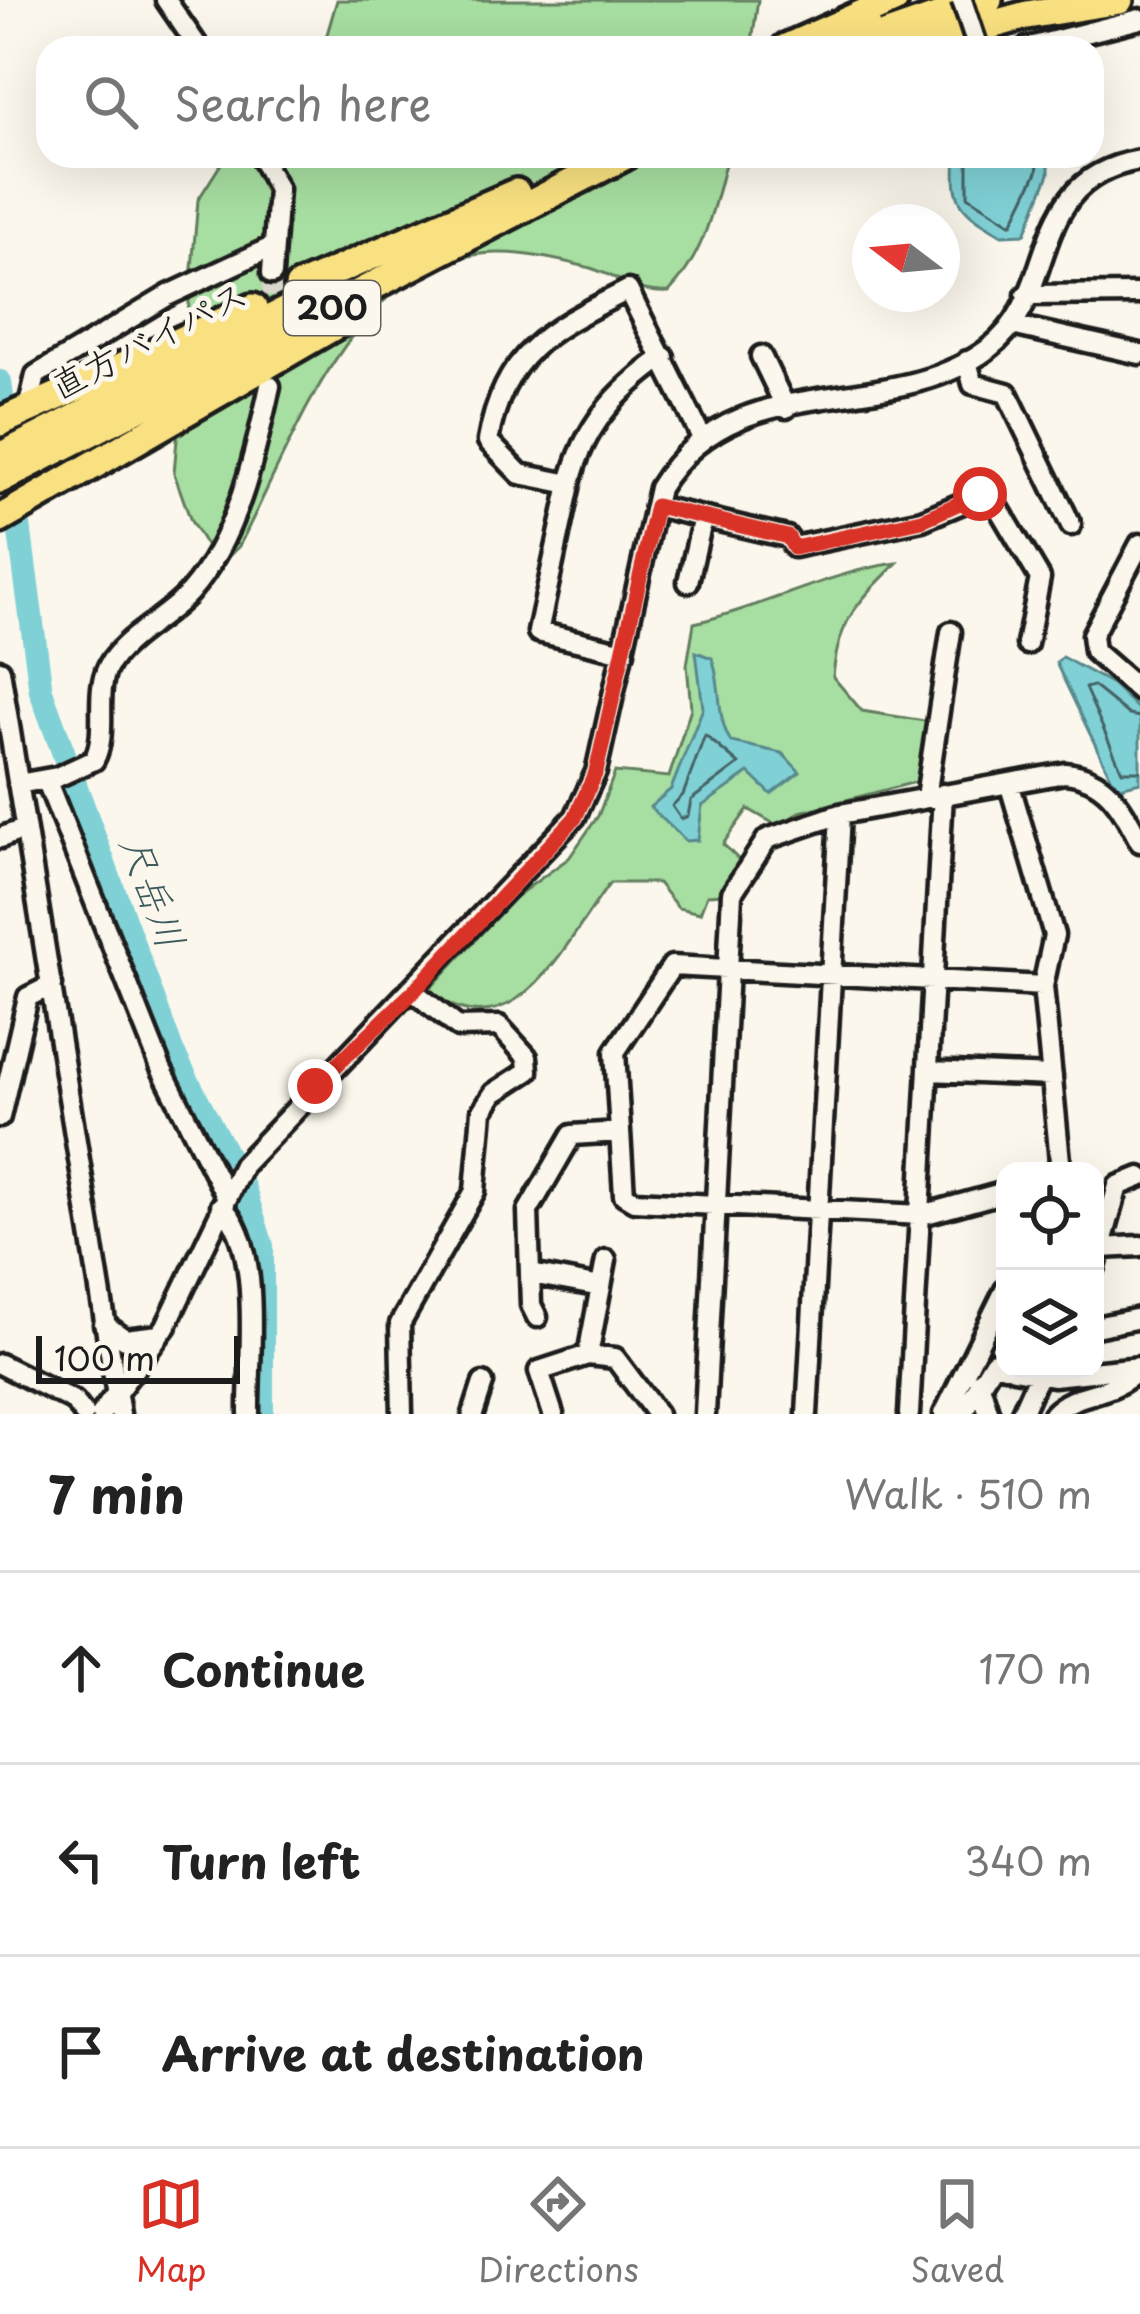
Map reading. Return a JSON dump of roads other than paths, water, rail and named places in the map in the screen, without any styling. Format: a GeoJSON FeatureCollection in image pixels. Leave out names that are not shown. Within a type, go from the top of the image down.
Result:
{"type":"FeatureCollection","features":[{"type":"Feature","properties":{"kind":"highway"},"geometry":{"type":"LineString","coordinates":[[813,36],[894,0]]}},
{"type":"Feature","properties":{"kind":"highway"},"geometry":{"type":"LineString","coordinates":[[845,36],[938,0]]}},
{"type":"Feature","properties":{"kind":"highway"},"geometry":{"type":"LineString","coordinates":[[884,36],[988,0]]}},
{"type":"Feature","properties":{"kind":"highway"},"geometry":{"type":"LineString","coordinates":[[951,36],[1027,15],[1119,0]]}},
{"type":"Feature","properties":{"kind":"highway","name":"直方バイパス"},"geometry":{"type":"LineString","coordinates":[[517,203],[569,168]]}},
{"type":"Feature","properties":{"kind":"highway","name":"直方バイパス"},"geometry":{"type":"LineString","coordinates":[[0,479],[38,449],[517,203],[597,168]]}},
{"type":"Feature","properties":{"kind":"highway"},"geometry":{"type":"LineString","coordinates":[[0,422],[517,203]]}},
{"type":"Feature","properties":{"kind":"highway"},"geometry":{"type":"LineString","coordinates":[[0,519],[319,337],[517,203]]}},
{"type":"Feature","properties":{"kind":"highway","name":"直方バイパス"},"geometry":{"type":"LineString","coordinates":[[0,457],[38,449]]}},
{"type":"Feature","properties":{"kind":"street"},"geometry":{"type":"LineString","coordinates":[[166,0],[191,36]]}},
{"type":"Feature","properties":{"kind":"street"},"geometry":{"type":"LineString","coordinates":[[962,0],[974,36]]}},
{"type":"Feature","properties":{"kind":"street"},"geometry":{"type":"LineString","coordinates":[[1073,36],[1140,19]]}},
{"type":"Feature","properties":{"kind":"street"},"geometry":{"type":"LineString","coordinates":[[1104,162],[1140,160]]}},
{"type":"Feature","properties":{"kind":"street"},"geometry":{"type":"LineString","coordinates":[[267,168],[278,189],[272,274]]}},
{"type":"Feature","properties":{"kind":"street"},"geometry":{"type":"LineString","coordinates":[[101,1414],[117,1405],[160,1335],[195,1272],[243,1165],[575,818],[596,772],[656,506],[679,456],[701,436],[730,420],[946,372],[967,361],[1012,325],[1059,216],[1092,168]]}},
{"type":"Feature","properties":{"kind":"street"},"geometry":{"type":"LineString","coordinates":[[28,409],[36,375],[169,295],[274,246]]}},
{"type":"Feature","properties":{"kind":"street"},"geometry":{"type":"LineString","coordinates":[[570,484],[520,474],[488,441],[496,398],[513,368],[557,326],[628,290],[701,436]]}},
{"type":"Feature","properties":{"kind":"street"},"geometry":{"type":"LineString","coordinates":[[1026,295],[1140,294]]}},
{"type":"Feature","properties":{"kind":"street"},"geometry":{"type":"LineString","coordinates":[[1012,325],[1140,354]]}},
{"type":"Feature","properties":{"kind":"street"},"geometry":{"type":"LineString","coordinates":[[761,356],[786,408]]}},
{"type":"Feature","properties":{"kind":"street"},"geometry":{"type":"LineString","coordinates":[[624,652],[538,632],[570,484],[594,422],[631,380],[664,357]]}},
{"type":"Feature","properties":{"kind":"street"},"geometry":{"type":"LineString","coordinates":[[967,361],[973,384],[1007,393],[1071,525]]}},
{"type":"Feature","properties":{"kind":"street"},"geometry":{"type":"LineString","coordinates":[[18,784],[46,779],[94,760],[104,677],[111,661],[188,593],[208,564],[244,485],[270,386]]}},
{"type":"Feature","properties":{"kind":"street"},"geometry":{"type":"LineString","coordinates":[[656,506],[788,537],[794,548],[922,520],[989,491],[1040,578],[1027,644]]}},
{"type":"Feature","properties":{"kind":"street"},"geometry":{"type":"LineString","coordinates":[[688,582],[704,517]]}},
{"type":"Feature","properties":{"kind":"street"},"geometry":{"type":"LineString","coordinates":[[1140,544],[1092,635],[1094,651],[1140,691]]}},
{"type":"Feature","properties":{"kind":"street"},"geometry":{"type":"LineString","coordinates":[[910,1414],[933,979],[934,796],[952,632]]}},
{"type":"Feature","properties":{"kind":"street"},"geometry":{"type":"LineString","coordinates":[[0,670],[117,1405]]}},
{"type":"Feature","properties":{"kind":"street"},"geometry":{"type":"LineString","coordinates":[[705,1414],[732,892],[767,839],[840,814],[1080,775],[1097,782],[1119,801],[1140,842]]}},
{"type":"Feature","properties":{"kind":"street"},"geometry":{"type":"LineString","coordinates":[[46,779],[161,1068],[237,1220],[246,1255],[249,1414]]}},
{"type":"Feature","properties":{"kind":"street"},"geometry":{"type":"LineString","coordinates":[[1010,786],[1054,934],[1043,986],[1060,1162]]}},
{"type":"Feature","properties":{"kind":"street"},"geometry":{"type":"LineString","coordinates":[[1119,801],[1140,796]]}},
{"type":"Feature","properties":{"kind":"street"},"geometry":{"type":"LineString","coordinates":[[807,1414],[840,814]]}},
{"type":"Feature","properties":{"kind":"street"},"geometry":{"type":"LineString","coordinates":[[0,838],[25,829]]}},
{"type":"Feature","properties":{"kind":"street"},"geometry":{"type":"LineString","coordinates":[[996,1194],[922,1215],[634,1201],[624,1196],[615,1052],[672,966],[1043,986]]}},
{"type":"Feature","properties":{"kind":"street"},"geometry":{"type":"LineString","coordinates":[[0,1117],[28,997],[52,985]]}},
{"type":"Feature","properties":{"kind":"street"},"geometry":{"type":"LineString","coordinates":[[402,1414],[400,1324],[476,1191],[482,1111],[494,1093],[528,1071],[527,1057],[499,1026],[458,1027],[413,992]]}},
{"type":"Feature","properties":{"kind":"street"},"geometry":{"type":"LineString","coordinates":[[929,1071],[1052,1076]]}},
{"type":"Feature","properties":{"kind":"street"},"geometry":{"type":"LineString","coordinates":[[537,1317],[531,1305],[528,1211],[572,1136],[620,1132]]}},
{"type":"Feature","properties":{"kind":"street"},"geometry":{"type":"LineString","coordinates":[[1104,1217],[1118,1186],[1140,1178]]}},
{"type":"Feature","properties":{"kind":"street"},"geometry":{"type":"LineString","coordinates":[[1104,1255],[1140,1246]]}},
{"type":"Feature","properties":{"kind":"street"},"geometry":{"type":"LineString","coordinates":[[588,1355],[606,1260]]}},
{"type":"Feature","properties":{"kind":"street"},"geometry":{"type":"LineString","coordinates":[[531,1274],[601,1287]]}},
{"type":"Feature","properties":{"kind":"street"},"geometry":{"type":"LineString","coordinates":[[944,1414],[996,1312]]}},
{"type":"Feature","properties":{"kind":"street"},"geometry":{"type":"LineString","coordinates":[[1104,1326],[1140,1318]]}},
{"type":"Feature","properties":{"kind":"street"},"geometry":{"type":"LineString","coordinates":[[104,1324],[125,1339],[160,1335]]}},
{"type":"Feature","properties":{"kind":"street"},"geometry":{"type":"LineString","coordinates":[[554,1414],[538,1371],[588,1355],[615,1358],[657,1414]]}},
{"type":"Feature","properties":{"kind":"street"},"geometry":{"type":"LineString","coordinates":[[0,1364],[74,1401],[84,1414]]}},
{"type":"Feature","properties":{"kind":"street"},"geometry":{"type":"LineString","coordinates":[[962,1414],[979,1381],[996,1364]]}},
{"type":"Feature","properties":{"kind":"street"},"geometry":{"type":"LineString","coordinates":[[1104,1370],[1140,1368]]}},
{"type":"Feature","properties":{"kind":"street"},"geometry":{"type":"LineString","coordinates":[[1053,1414],[1068,1401],[1119,1389],[1140,1368]]}},
{"type":"Feature","properties":{"kind":"street"},"geometry":{"type":"LineString","coordinates":[[1021,1414],[1037,1378]]}},
{"type":"Feature","properties":{"kind":"street"},"geometry":{"type":"LineString","coordinates":[[979,1381],[989,1414]]}},
{"type":"Feature","properties":{"kind":"street"},"geometry":{"type":"LineString","coordinates":[[473,1414],[483,1383]]}},
{"type":"Feature","properties":{"kind":"water"},"geometry":{"type":"Polygon","coordinates":[[[956,168],[1049,168],[1025,234],[1002,235],[977,219],[962,204],[956,168]]]}},
{"type":"Feature","properties":{"kind":"water"},"geometry":{"type":"Polygon","coordinates":[[[696,652],[712,658],[731,742],[782,753],[800,772],[771,794],[749,773],[702,806],[698,840],[686,841],[650,807],[671,789],[703,708],[696,652]]]}},
{"type":"Feature","properties":{"kind":"water"},"geometry":{"type":"Polygon","coordinates":[[[1062,657],[1112,684],[1140,711],[1140,782],[1116,788],[1056,663],[1062,657]]]}},
{"type":"Feature","properties":{"kind":"waterway","name":"尺岳川"},"geometry":{"type":"LineString","coordinates":[[0,382],[41,691],[172,1051],[244,1189],[262,1246],[262,1414]]}},
{"type":"Feature","properties":{"kind":"tunnel"},"geometry":{"type":"LineString","coordinates":[[271,323],[272,274]]}}]}
